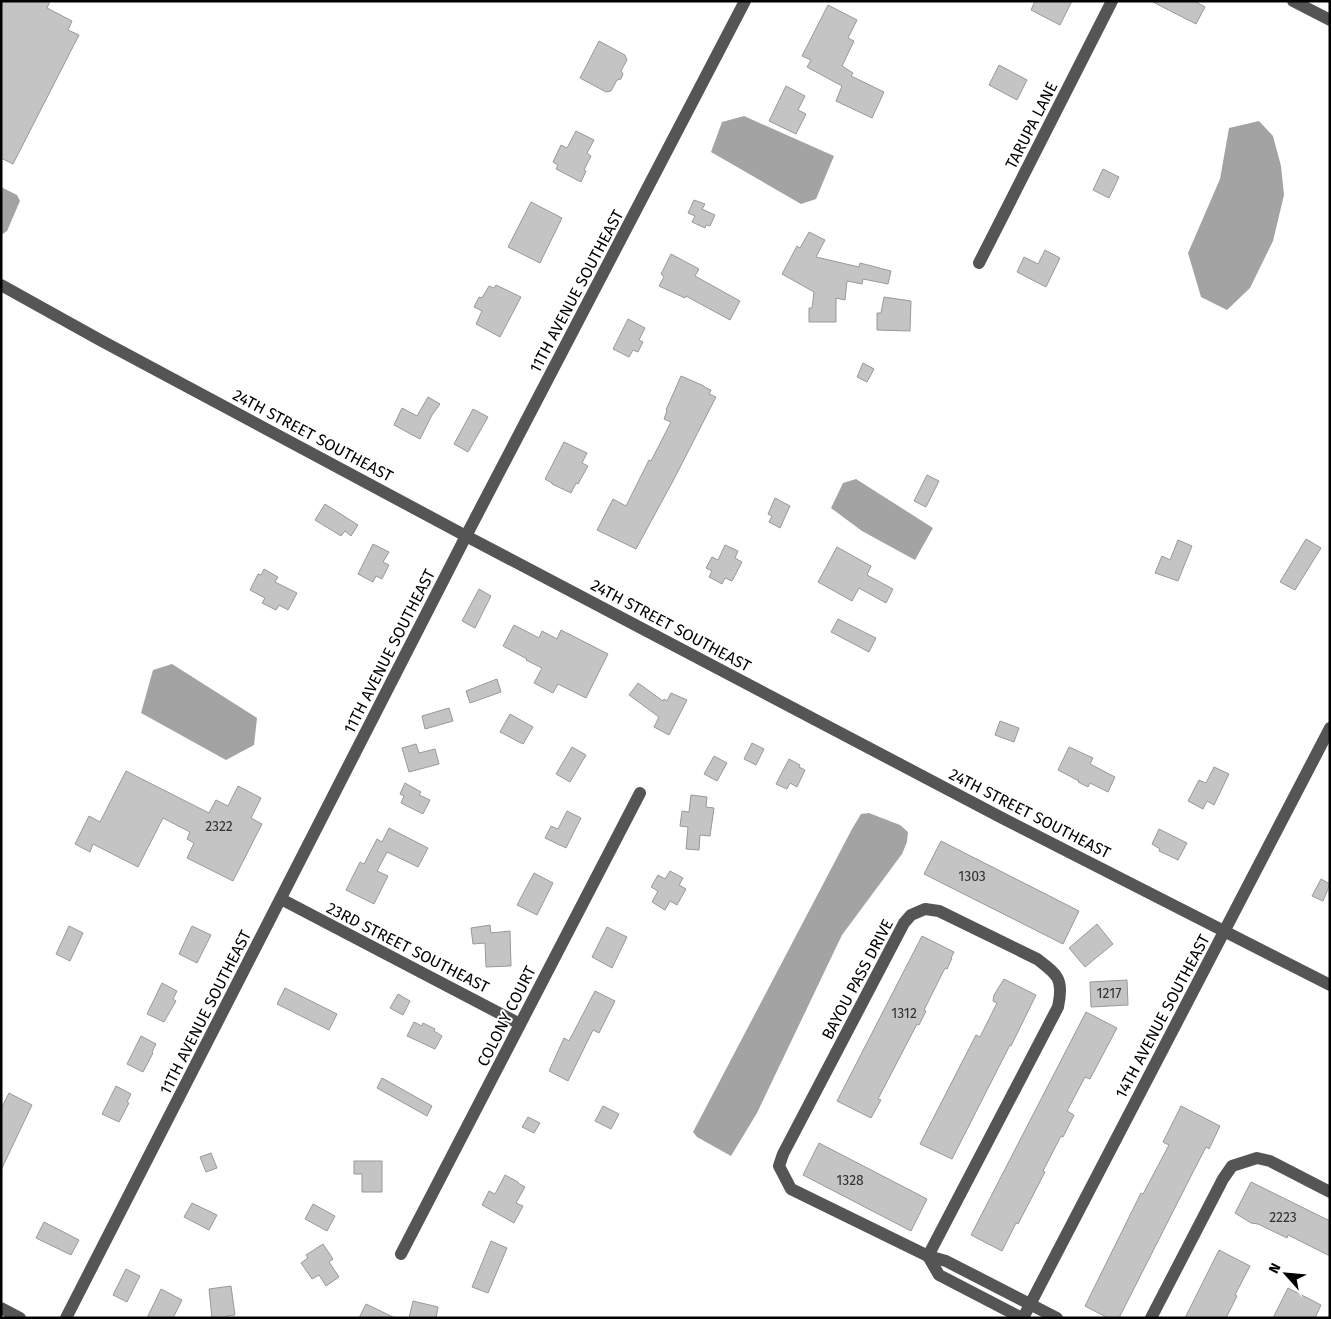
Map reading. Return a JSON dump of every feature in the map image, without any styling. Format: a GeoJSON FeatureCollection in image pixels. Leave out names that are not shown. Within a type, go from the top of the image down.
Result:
{"type":"FeatureCollection","features":[{"type":"Feature","properties":{"kind":"street","name":"11TH AVENUE SOUTHEAST"},"geometry":{"type":"LineString","coordinates":[[66,1318],[466,536],[745,1]]}},
{"type":"Feature","properties":{"kind":"street","name":"TARUPA LANE"},"geometry":{"type":"LineString","coordinates":[[979,263],[1112,1]]}},
{"type":"Feature","properties":{"kind":"street"},"geometry":{"type":"LineString","coordinates":[[1293,1],[1330,20]]}},
{"type":"Feature","properties":{"kind":"street","name":"24TH STREET SOUTHEAST"},"geometry":{"type":"LineString","coordinates":[[1,286],[466,536],[1004,819],[1330,985]]}},
{"type":"Feature","properties":{"kind":"street","name":"14TH AVENUE SOUTHEAST"},"geometry":{"type":"LineString","coordinates":[[1022,1318],[1330,728]]}},
{"type":"Feature","properties":{"kind":"street","name":"COLONY COURT"},"geometry":{"type":"LineString","coordinates":[[401,1254],[640,794]]}},
{"type":"Feature","properties":{"kind":"street","name":"23RD STREET SOUTHEAST"},"geometry":{"type":"LineString","coordinates":[[280,899],[520,1024]]}},
{"type":"Feature","properties":{"kind":"street","name":"BAYOU PASS DRIVE"},"geometry":{"type":"LineString","coordinates":[[928,1256],[1058,1007],[1061,993],[1058,978],[1037,959],[939,910],[925,909],[911,915],[904,923],[783,1154],[779,1166],[791,1189],[928,1256],[946,1262],[1057,1318]]}},
{"type":"Feature","properties":{"kind":"street"},"geometry":{"type":"LineString","coordinates":[[1151,1318],[1223,1179],[1232,1166],[1257,1158],[1270,1161],[1330,1192]]}},
{"type":"Feature","properties":{"kind":"street"},"geometry":{"type":"LineString","coordinates":[[928,1256],[939,1275],[1022,1318]]}},
{"type":"Feature","properties":{"kind":"street"},"geometry":{"type":"LineString","coordinates":[[1,1308],[20,1318]]}},
{"type":"Feature","properties":{"kind":"shaded area"},"geometry":{"type":"Polygon","coordinates":[[[744,116],[834,156],[816,199],[801,204],[711,152],[722,122],[744,116]]]}},
{"type":"Feature","properties":{"kind":"shaded area"},"geometry":{"type":"Polygon","coordinates":[[[1259,121],[1273,136],[1281,166],[1284,195],[1273,241],[1250,288],[1227,310],[1201,297],[1188,253],[1220,179],[1229,128],[1259,121]]]}},
{"type":"Feature","properties":{"kind":"shaded area"},"geometry":{"type":"Polygon","coordinates":[[[1,187],[17,195],[20,201],[7,231],[1,235],[1,187]]]}},
{"type":"Feature","properties":{"kind":"shaded area"},"geometry":{"type":"Polygon","coordinates":[[[856,479],[933,528],[915,560],[862,531],[831,508],[843,483],[856,479]]]}},
{"type":"Feature","properties":{"kind":"shaded area"},"geometry":{"type":"Polygon","coordinates":[[[172,664],[257,718],[254,745],[226,760],[141,713],[153,670],[172,664]]]}},
{"type":"Feature","properties":{"kind":"shaded area"},"geometry":{"type":"Polygon","coordinates":[[[869,813],[900,825],[908,832],[907,842],[902,854],[842,935],[757,1113],[731,1156],[697,1137],[693,1132],[852,829],[861,814],[869,813]]]}},
{"type":"Feature","properties":{"kind":"building"},"geometry":{"type":"Polygon","coordinates":[[[1,1],[50,1],[47,8],[72,21],[68,30],[79,35],[13,164],[1,158],[1,1]]]}},
{"type":"Feature","properties":{"kind":"building"},"geometry":{"type":"Polygon","coordinates":[[[1035,1],[1072,1],[1060,25],[1031,10],[1035,1]]]}},
{"type":"Feature","properties":{"kind":"building"},"geometry":{"type":"Polygon","coordinates":[[[1151,1],[1194,1],[1205,7],[1196,24],[1151,1]]]}},
{"type":"Feature","properties":{"kind":"building"},"geometry":{"type":"Polygon","coordinates":[[[828,5],[857,20],[848,38],[854,41],[842,66],[853,73],[851,76],[884,92],[872,118],[836,101],[842,86],[807,67],[811,60],[802,56],[828,5]]]}},
{"type":"Feature","properties":{"kind":"building"},"geometry":{"type":"Polygon","coordinates":[[[599,41],[625,55],[627,60],[621,71],[623,74],[621,79],[617,80],[611,91],[606,92],[580,78],[599,41]]]}},
{"type":"Feature","properties":{"kind":"building"},"geometry":{"type":"Polygon","coordinates":[[[999,65],[1027,80],[1017,100],[989,85],[999,65]]]}},
{"type":"Feature","properties":{"kind":"building"},"geometry":{"type":"Polygon","coordinates":[[[786,86],[805,96],[798,110],[806,114],[796,134],[769,121],[786,86]]]}},
{"type":"Feature","properties":{"kind":"building"},"geometry":{"type":"Polygon","coordinates":[[[576,131],[594,140],[587,153],[591,156],[584,170],[586,171],[581,182],[556,169],[558,165],[553,162],[561,145],[567,148],[576,131]]]}},
{"type":"Feature","properties":{"kind":"building"},"geometry":{"type":"Polygon","coordinates":[[[1103,169],[1119,177],[1109,198],[1093,190],[1103,169]]]}},
{"type":"Feature","properties":{"kind":"building"},"geometry":{"type":"Polygon","coordinates":[[[694,200],[705,204],[702,209],[715,215],[710,226],[706,225],[705,228],[692,222],[695,216],[688,213],[694,200]]]}},
{"type":"Feature","properties":{"kind":"building"},"geometry":{"type":"Polygon","coordinates":[[[531,202],[562,218],[540,263],[508,247],[531,202]]]}},
{"type":"Feature","properties":{"kind":"building"},"geometry":{"type":"Polygon","coordinates":[[[809,232],[825,240],[816,257],[859,267],[860,263],[891,271],[888,284],[863,279],[862,284],[847,281],[845,300],[836,298],[836,322],[809,322],[809,308],[812,308],[814,292],[782,274],[797,246],[800,248],[809,232]]]}},
{"type":"Feature","properties":{"kind":"building"},"geometry":{"type":"Polygon","coordinates":[[[1045,250],[1060,258],[1046,287],[1017,272],[1024,257],[1038,264],[1045,250]]]}},
{"type":"Feature","properties":{"kind":"building"},"geometry":{"type":"Polygon","coordinates":[[[671,254],[699,269],[695,276],[740,301],[730,320],[686,296],[685,298],[659,286],[664,277],[661,274],[671,254]]]}},
{"type":"Feature","properties":{"kind":"building"},"geometry":{"type":"Polygon","coordinates":[[[496,285],[521,297],[500,337],[476,324],[482,311],[474,307],[479,297],[482,298],[489,286],[494,288],[496,285]]]}},
{"type":"Feature","properties":{"kind":"building"},"geometry":{"type":"Polygon","coordinates":[[[884,297],[911,301],[910,331],[877,330],[877,313],[881,313],[884,297]]]}},
{"type":"Feature","properties":{"kind":"building"},"geometry":{"type":"Polygon","coordinates":[[[628,319],[645,328],[639,340],[643,342],[638,352],[633,350],[629,357],[613,349],[628,319]]]}},
{"type":"Feature","properties":{"kind":"building"},"geometry":{"type":"Polygon","coordinates":[[[863,363],[874,369],[867,382],[857,377],[863,363]]]}},
{"type":"Feature","properties":{"kind":"building"},"geometry":{"type":"Polygon","coordinates":[[[681,376],[711,390],[709,394],[716,397],[636,549],[597,530],[613,499],[626,506],[649,460],[651,461],[671,422],[664,419],[681,376]]]}},
{"type":"Feature","properties":{"kind":"building"},"geometry":{"type":"Polygon","coordinates":[[[428,397],[440,404],[420,439],[394,425],[402,408],[417,416],[428,397]]]}},
{"type":"Feature","properties":{"kind":"building"},"geometry":{"type":"Polygon","coordinates":[[[473,409],[488,417],[468,452],[454,444],[473,409]]]}},
{"type":"Feature","properties":{"kind":"building"},"geometry":{"type":"Polygon","coordinates":[[[564,442],[587,453],[582,463],[588,466],[571,493],[545,479],[564,442]]]}},
{"type":"Feature","properties":{"kind":"building"},"geometry":{"type":"Polygon","coordinates":[[[927,475],[939,481],[926,507],[914,501],[927,475]]]}},
{"type":"Feature","properties":{"kind":"building"},"geometry":{"type":"Polygon","coordinates":[[[775,498],[790,506],[780,528],[769,522],[772,516],[768,514],[775,498]]]}},
{"type":"Feature","properties":{"kind":"building"},"geometry":{"type":"Polygon","coordinates":[[[325,504],[358,525],[351,536],[345,531],[341,536],[315,520],[325,504]]]}},
{"type":"Feature","properties":{"kind":"building"},"geometry":{"type":"Polygon","coordinates":[[[1306,539],[1321,548],[1295,590],[1280,582],[1306,539]]]}},
{"type":"Feature","properties":{"kind":"building"},"geometry":{"type":"Polygon","coordinates":[[[1178,540],[1192,546],[1178,581],[1155,573],[1162,556],[1170,560],[1178,540]]]}},
{"type":"Feature","properties":{"kind":"building"},"geometry":{"type":"Polygon","coordinates":[[[373,544],[389,552],[383,562],[389,565],[382,579],[376,576],[373,582],[358,574],[373,544]]]}},
{"type":"Feature","properties":{"kind":"building"},"geometry":{"type":"Polygon","coordinates":[[[725,545],[738,551],[735,558],[742,562],[732,581],[725,578],[722,584],[709,577],[712,571],[706,568],[712,557],[718,560],[725,545]]]}},
{"type":"Feature","properties":{"kind":"building"},"geometry":{"type":"Polygon","coordinates":[[[837,547],[871,566],[867,575],[893,589],[886,603],[859,588],[852,601],[818,582],[837,547]]]}},
{"type":"Feature","properties":{"kind":"building"},"geometry":{"type":"Polygon","coordinates":[[[264,569],[278,577],[275,582],[297,593],[288,610],[279,605],[276,610],[262,603],[265,598],[250,590],[258,574],[261,575],[264,569]]]}},
{"type":"Feature","properties":{"kind":"building"},"geometry":{"type":"Polygon","coordinates":[[[479,589],[491,596],[475,628],[462,621],[479,589]]]}},
{"type":"Feature","properties":{"kind":"building"},"geometry":{"type":"Polygon","coordinates":[[[838,619],[876,638],[869,652],[831,632],[838,619]]]}},
{"type":"Feature","properties":{"kind":"building"},"geometry":{"type":"Polygon","coordinates":[[[514,625],[539,638],[542,631],[557,639],[561,630],[608,654],[586,698],[558,684],[553,693],[534,683],[542,668],[503,646],[514,625]]]}},
{"type":"Feature","properties":{"kind":"building"},"geometry":{"type":"Polygon","coordinates":[[[497,679],[501,692],[470,703],[466,691],[497,679]]]}},
{"type":"Feature","properties":{"kind":"building"},"geometry":{"type":"Polygon","coordinates":[[[638,683],[663,701],[664,699],[667,701],[671,693],[687,700],[669,735],[654,727],[659,717],[629,695],[638,683]]]}},
{"type":"Feature","properties":{"kind":"building"},"geometry":{"type":"Polygon","coordinates":[[[449,708],[453,721],[425,729],[422,716],[449,708]]]}},
{"type":"Feature","properties":{"kind":"building"},"geometry":{"type":"Polygon","coordinates":[[[510,714],[533,727],[523,744],[500,732],[510,714]]]}},
{"type":"Feature","properties":{"kind":"building"},"geometry":{"type":"Polygon","coordinates":[[[1000,721],[1019,728],[1014,742],[995,735],[1000,721]]]}},
{"type":"Feature","properties":{"kind":"building"},"geometry":{"type":"Polygon","coordinates":[[[752,743],[764,749],[756,765],[744,759],[752,743]]]}},
{"type":"Feature","properties":{"kind":"building"},"geometry":{"type":"Polygon","coordinates":[[[416,744],[419,753],[435,749],[439,764],[409,772],[402,748],[416,744]]]}},
{"type":"Feature","properties":{"kind":"building"},"geometry":{"type":"Polygon","coordinates":[[[572,747],[586,755],[570,782],[556,774],[572,747]]]}},
{"type":"Feature","properties":{"kind":"building"},"geometry":{"type":"Polygon","coordinates":[[[1069,747],[1093,758],[1090,764],[1115,777],[1108,792],[1090,783],[1088,787],[1058,770],[1069,747]]]}},
{"type":"Feature","properties":{"kind":"building"},"geometry":{"type":"Polygon","coordinates":[[[714,756],[727,763],[717,781],[704,774],[714,756]]]}},
{"type":"Feature","properties":{"kind":"building"},"geometry":{"type":"Polygon","coordinates":[[[789,759],[805,770],[797,787],[790,783],[787,789],[776,784],[789,759]]]}},
{"type":"Feature","properties":{"kind":"building"},"geometry":{"type":"Polygon","coordinates":[[[1214,767],[1229,774],[1214,805],[1207,801],[1203,809],[1188,801],[1199,780],[1206,783],[1214,767]]]}},
{"type":"Feature","properties":{"kind":"building"},"geometry":{"type":"Polygon","coordinates":[[[126,771],[209,813],[216,800],[228,806],[238,786],[261,798],[251,818],[262,824],[233,881],[187,858],[194,843],[187,839],[190,832],[163,818],[138,867],[93,844],[90,852],[75,844],[89,816],[100,822],[126,771]]]}},
{"type":"Feature","properties":{"kind":"building"},"geometry":{"type":"Polygon","coordinates":[[[405,783],[421,792],[419,795],[430,800],[423,814],[401,803],[404,796],[400,794],[405,783]]]}},
{"type":"Feature","properties":{"kind":"building"},"geometry":{"type":"Polygon","coordinates":[[[691,795],[707,797],[706,807],[714,808],[710,836],[700,835],[699,850],[686,849],[688,827],[680,826],[682,811],[689,812],[691,795]]]}},
{"type":"Feature","properties":{"kind":"building"},"geometry":{"type":"Polygon","coordinates":[[[567,811],[581,818],[566,848],[545,838],[551,826],[558,829],[567,811]]]}},
{"type":"Feature","properties":{"kind":"building"},"geometry":{"type":"Polygon","coordinates":[[[389,828],[428,848],[418,867],[387,852],[377,871],[388,876],[374,904],[346,890],[360,862],[364,864],[377,839],[382,842],[389,828]]]}},
{"type":"Feature","properties":{"kind":"building"},"geometry":{"type":"Polygon","coordinates":[[[1159,829],[1187,843],[1178,860],[1159,851],[1160,849],[1152,844],[1159,829]]]}},
{"type":"Feature","properties":{"kind":"building"},"geometry":{"type":"Polygon","coordinates":[[[941,841],[1079,911],[1063,944],[924,874],[941,841]]]}},
{"type":"Feature","properties":{"kind":"building"},"geometry":{"type":"Polygon","coordinates":[[[670,871],[683,878],[679,885],[686,889],[677,905],[670,901],[665,910],[652,902],[658,891],[651,887],[658,875],[665,879],[670,871]]]}},
{"type":"Feature","properties":{"kind":"building"},"geometry":{"type":"Polygon","coordinates":[[[534,873],[553,883],[537,915],[517,905],[534,873]]]}},
{"type":"Feature","properties":{"kind":"building"},"geometry":{"type":"Polygon","coordinates":[[[1321,879],[1330,884],[1323,901],[1312,896],[1321,879]]]}},
{"type":"Feature","properties":{"kind":"building"},"geometry":{"type":"Polygon","coordinates":[[[1097,924],[1113,944],[1085,967],[1069,948],[1097,924]]]}},
{"type":"Feature","properties":{"kind":"building"},"geometry":{"type":"Polygon","coordinates":[[[490,925],[491,933],[510,931],[511,966],[486,967],[485,943],[473,944],[471,928],[490,925]]]}},
{"type":"Feature","properties":{"kind":"building"},"geometry":{"type":"Polygon","coordinates":[[[69,926],[83,933],[70,961],[56,954],[69,926]]]}},
{"type":"Feature","properties":{"kind":"building"},"geometry":{"type":"Polygon","coordinates":[[[192,926],[211,935],[197,963],[179,954],[192,926]]]}},
{"type":"Feature","properties":{"kind":"building"},"geometry":{"type":"Polygon","coordinates":[[[607,927],[627,937],[612,968],[592,957],[607,927]]]}},
{"type":"Feature","properties":{"kind":"building"},"geometry":{"type":"Polygon","coordinates":[[[922,936],[954,952],[947,969],[945,968],[924,1010],[926,1011],[919,1025],[917,1024],[878,1099],[881,1100],[871,1118],[837,1101],[922,936]]]}},
{"type":"Feature","properties":{"kind":"building"},"geometry":{"type":"Polygon","coordinates":[[[1004,979],[1036,995],[952,1159],[920,1144],[976,1035],[980,1037],[997,1003],[993,1001],[994,995],[1004,979]]]}},
{"type":"Feature","properties":{"kind":"building"},"geometry":{"type":"Polygon","coordinates":[[[1127,980],[1128,1005],[1091,1007],[1090,982],[1127,980]]]}},
{"type":"Feature","properties":{"kind":"building"},"geometry":{"type":"Polygon","coordinates":[[[162,983],[177,991],[173,999],[176,1001],[164,1022],[147,1014],[162,983]]]}},
{"type":"Feature","properties":{"kind":"building"},"geometry":{"type":"Polygon","coordinates":[[[285,988],[337,1014],[329,1030],[277,1004],[285,988]]]}},
{"type":"Feature","properties":{"kind":"building"},"geometry":{"type":"Polygon","coordinates":[[[595,991],[615,1001],[599,1033],[593,1030],[568,1081],[549,1071],[564,1038],[569,1041],[595,991]]]}},
{"type":"Feature","properties":{"kind":"building"},"geometry":{"type":"Polygon","coordinates":[[[398,994],[410,1001],[403,1015],[390,1008],[398,994]]]}},
{"type":"Feature","properties":{"kind":"building"},"geometry":{"type":"Polygon","coordinates":[[[1086,1012],[1117,1028],[1090,1079],[1085,1077],[1067,1111],[1074,1115],[1063,1137],[1061,1136],[1043,1171],[1045,1172],[1002,1251],[971,1235],[1086,1012]]]}},
{"type":"Feature","properties":{"kind":"building"},"geometry":{"type":"Polygon","coordinates":[[[414,1022],[422,1026],[423,1023],[435,1029],[434,1031],[442,1036],[435,1049],[407,1036],[414,1022]]]}},
{"type":"Feature","properties":{"kind":"building"},"geometry":{"type":"Polygon","coordinates":[[[141,1036],[156,1044],[143,1072],[127,1064],[141,1036]]]}},
{"type":"Feature","properties":{"kind":"building"},"geometry":{"type":"Polygon","coordinates":[[[382,1078],[432,1106],[427,1116],[377,1088],[382,1078]]]}},
{"type":"Feature","properties":{"kind":"building"},"geometry":{"type":"Polygon","coordinates":[[[116,1086],[131,1094],[127,1102],[129,1103],[119,1122],[102,1114],[116,1086]]]}},
{"type":"Feature","properties":{"kind":"building"},"geometry":{"type":"Polygon","coordinates":[[[9,1093],[32,1105],[1,1170],[1,1109],[9,1093]]]}},
{"type":"Feature","properties":{"kind":"building"},"geometry":{"type":"Polygon","coordinates":[[[603,1106],[619,1114],[611,1129],[595,1121],[603,1106]]]}},
{"type":"Feature","properties":{"kind":"building"},"geometry":{"type":"Polygon","coordinates":[[[1181,1106],[1220,1126],[1209,1149],[1206,1147],[1119,1318],[1108,1318],[1085,1306],[1141,1193],[1143,1194],[1169,1145],[1163,1142],[1181,1106]]]}},
{"type":"Feature","properties":{"kind":"building"},"geometry":{"type":"Polygon","coordinates":[[[528,1117],[540,1123],[534,1133],[522,1127],[528,1117]]]}},
{"type":"Feature","properties":{"kind":"building"},"geometry":{"type":"Polygon","coordinates":[[[819,1143],[927,1199],[911,1231],[803,1175],[819,1143]]]}},
{"type":"Feature","properties":{"kind":"building"},"geometry":{"type":"Polygon","coordinates":[[[211,1153],[217,1168],[206,1172],[200,1157],[211,1153]]]}},
{"type":"Feature","properties":{"kind":"building"},"geometry":{"type":"Polygon","coordinates":[[[354,1161],[382,1161],[382,1192],[362,1192],[362,1174],[354,1174],[354,1161]]]}},
{"type":"Feature","properties":{"kind":"building"},"geometry":{"type":"Polygon","coordinates":[[[505,1175],[525,1187],[516,1203],[523,1206],[514,1223],[482,1205],[489,1191],[495,1194],[505,1175]]]}},
{"type":"Feature","properties":{"kind":"building"},"geometry":{"type":"Polygon","coordinates":[[[1251,1182],[1330,1221],[1330,1256],[1288,1235],[1287,1238],[1258,1224],[1251,1223],[1235,1213],[1251,1182]]]}},
{"type":"Feature","properties":{"kind":"building"},"geometry":{"type":"Polygon","coordinates":[[[192,1203],[217,1215],[209,1230],[184,1217],[192,1203]]]}},
{"type":"Feature","properties":{"kind":"building"},"geometry":{"type":"Polygon","coordinates":[[[313,1204],[335,1216],[327,1231],[305,1219],[313,1204]]]}},
{"type":"Feature","properties":{"kind":"building"},"geometry":{"type":"Polygon","coordinates":[[[44,1222],[79,1240],[71,1255],[36,1238],[44,1222]]]}},
{"type":"Feature","properties":{"kind":"building"},"geometry":{"type":"Polygon","coordinates":[[[491,1241],[507,1248],[488,1293],[472,1287],[491,1241]]]}},
{"type":"Feature","properties":{"kind":"building"},"geometry":{"type":"Polygon","coordinates":[[[323,1244],[333,1259],[329,1262],[339,1277],[326,1286],[319,1275],[312,1279],[301,1263],[308,1258],[306,1255],[323,1244]]]}},
{"type":"Feature","properties":{"kind":"building"},"geometry":{"type":"Polygon","coordinates":[[[1219,1250],[1250,1266],[1226,1318],[1185,1318],[1219,1250]]]}},
{"type":"Feature","properties":{"kind":"building"},"geometry":{"type":"Polygon","coordinates":[[[126,1269],[140,1276],[127,1302],[113,1295],[126,1269]]]}},
{"type":"Feature","properties":{"kind":"building"},"geometry":{"type":"Polygon","coordinates":[[[231,1286],[235,1315],[227,1316],[227,1318],[212,1318],[209,1289],[231,1286]]]}},
{"type":"Feature","properties":{"kind":"building"},"geometry":{"type":"Polygon","coordinates":[[[1288,1288],[1321,1305],[1315,1318],[1273,1318],[1288,1288]]]}},
{"type":"Feature","properties":{"kind":"building"},"geometry":{"type":"Polygon","coordinates":[[[161,1289],[182,1300],[173,1318],[147,1318],[161,1289]]]}},
{"type":"Feature","properties":{"kind":"building"},"geometry":{"type":"Polygon","coordinates":[[[413,1301],[438,1307],[436,1318],[409,1318],[413,1301]]]}},
{"type":"Feature","properties":{"kind":"building"},"geometry":{"type":"Polygon","coordinates":[[[366,1304],[395,1318],[359,1318],[366,1304]]]}}]}
